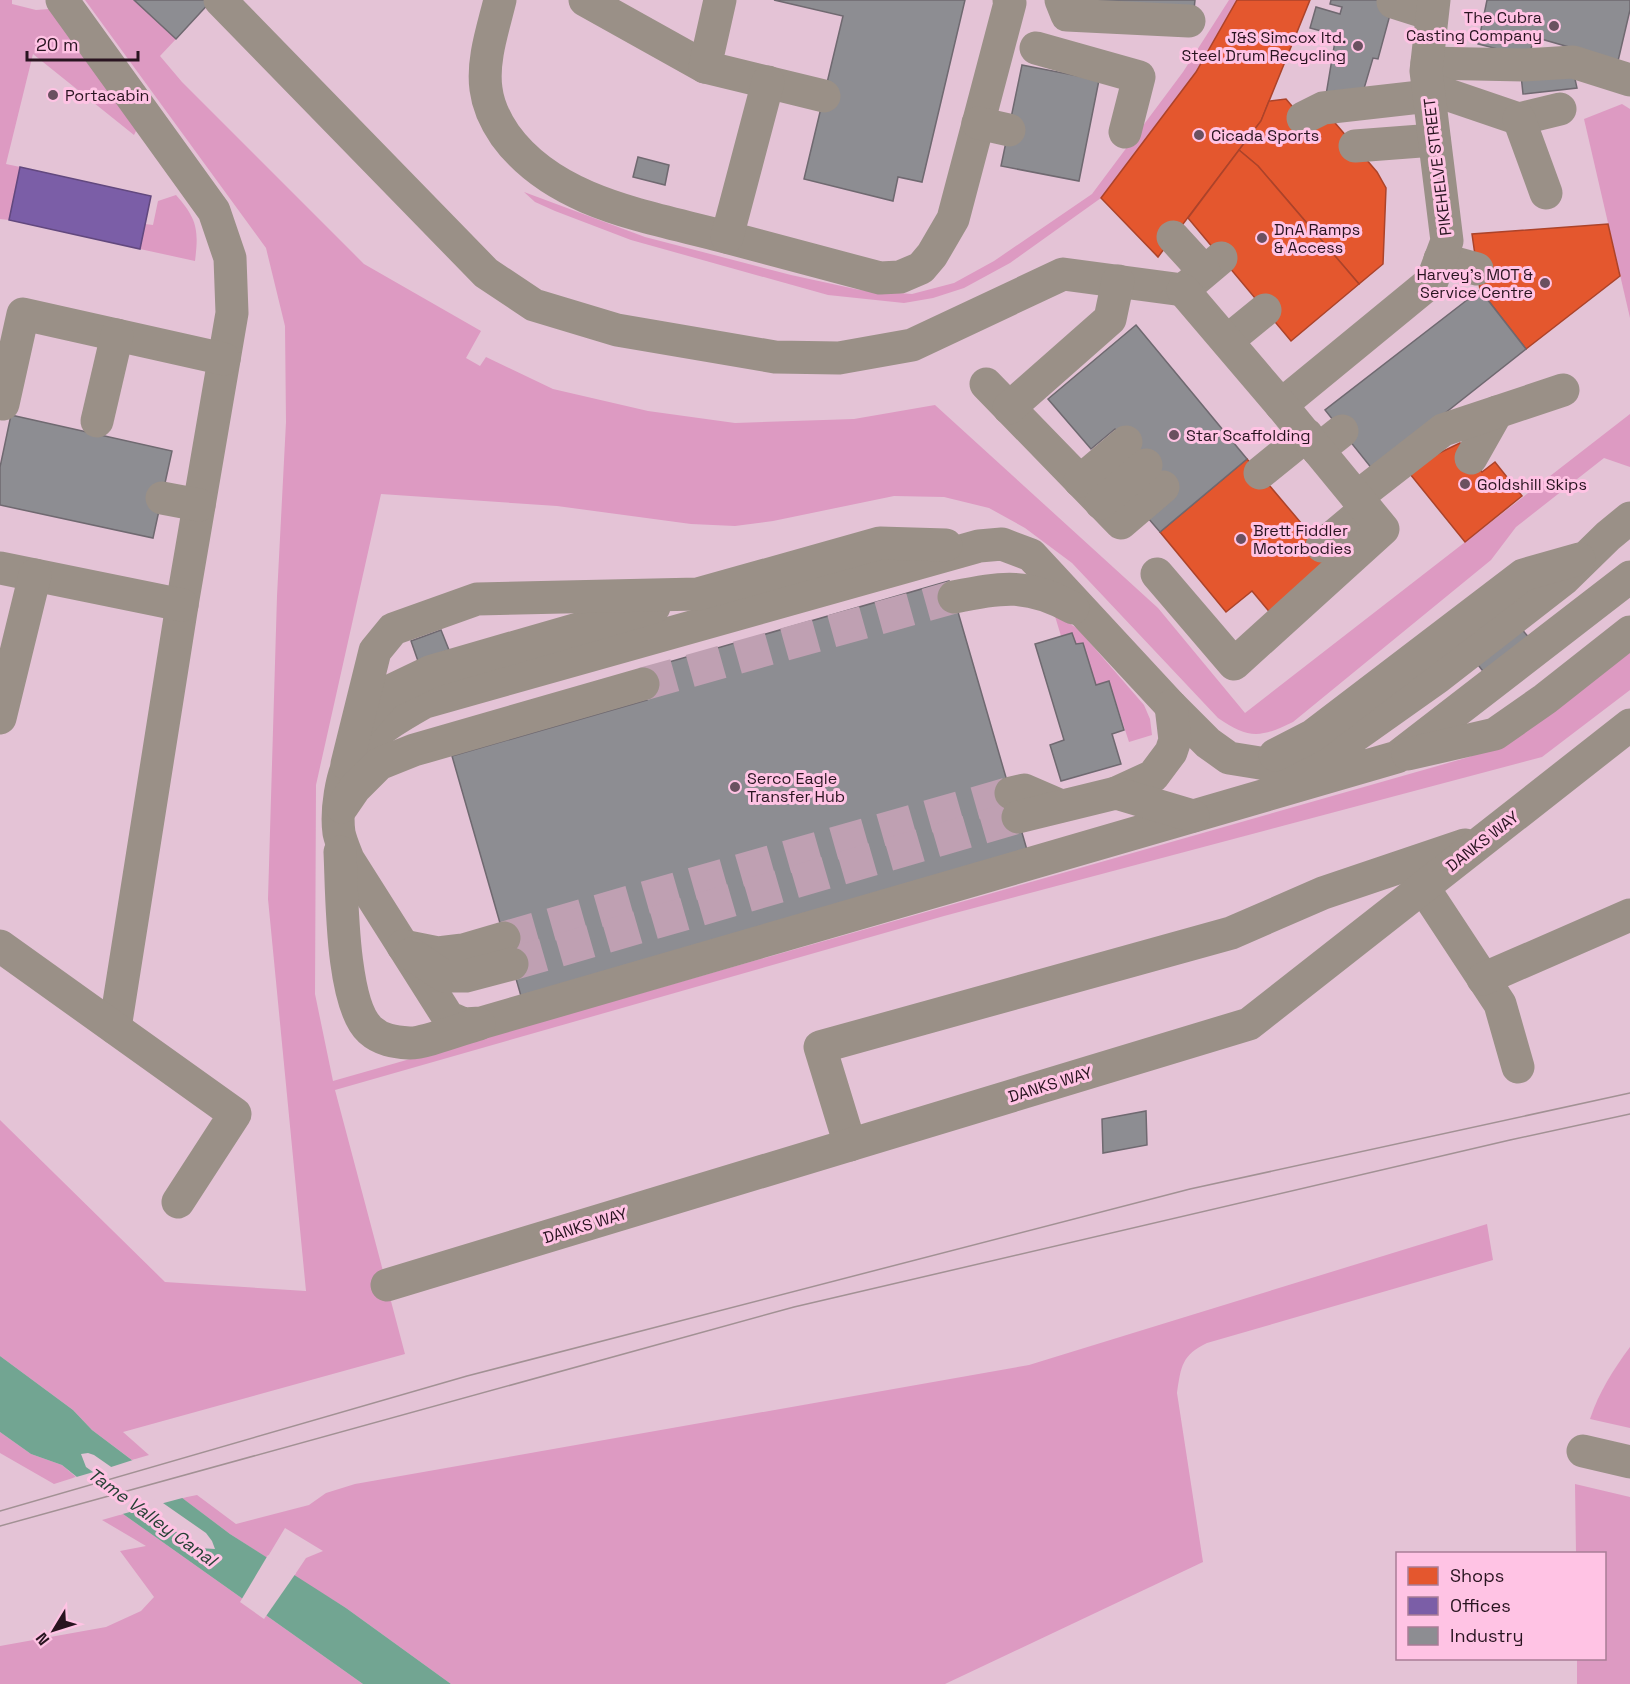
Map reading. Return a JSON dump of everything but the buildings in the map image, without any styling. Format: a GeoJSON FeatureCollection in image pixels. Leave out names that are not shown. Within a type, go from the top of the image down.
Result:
{"type":"FeatureCollection","features":[{"type":"Feature","properties":{"kind":"street"},"geometry":{"type":"LineString","coordinates":[[62,0],[214,211],[230,258],[232,313],[182,605],[115,1028]]}},
{"type":"Feature","properties":{"kind":"street"},"geometry":{"type":"LineString","coordinates":[[220,0],[486,273],[534,305],[617,330],[775,357],[839,358],[912,345],[1063,274],[1118,281],[1203,273]]}},
{"type":"Feature","properties":{"kind":"street"},"geometry":{"type":"LineString","coordinates":[[500,0],[486,61],[486,90],[496,122],[516,149],[540,172],[573,191],[620,208],[880,278],[900,277],[921,268],[932,255],[953,219],[993,127],[1010,1]]}},
{"type":"Feature","properties":{"kind":"street"},"geometry":{"type":"LineString","coordinates":[[585,0],[705,67],[824,96]]}},
{"type":"Feature","properties":{"kind":"street"},"geometry":{"type":"LineString","coordinates":[[705,67],[720,0]]}},
{"type":"Feature","properties":{"kind":"street"},"geometry":{"type":"LineString","coordinates":[[1061,0],[1067,15],[1189,21]]}},
{"type":"Feature","properties":{"kind":"street"},"geometry":{"type":"LineString","coordinates":[[1010,1],[1042,59],[1139,77],[1125,132]]}},
{"type":"Feature","properties":{"kind":"street"},"geometry":{"type":"LineString","coordinates":[[1393,2],[1433,7]]}},
{"type":"Feature","properties":{"kind":"street","name":"PIKEHELVE STREET"},"geometry":{"type":"LineString","coordinates":[[1281,405],[1432,281],[1447,241],[1428,82],[1433,7]]}},
{"type":"Feature","properties":{"kind":"street"},"geometry":{"type":"LineString","coordinates":[[1303,118],[1323,108],[1428,82],[1524,65],[1573,62],[1630,80]]}},
{"type":"Feature","properties":{"kind":"street"},"geometry":{"type":"LineString","coordinates":[[727,237],[768,82]]}},
{"type":"Feature","properties":{"kind":"street"},"geometry":{"type":"LineString","coordinates":[[1428,82],[1519,119],[1560,109]]}},
{"type":"Feature","properties":{"kind":"street"},"geometry":{"type":"LineString","coordinates":[[1519,119],[1546,193]]}},
{"type":"Feature","properties":{"kind":"street"},"geometry":{"type":"LineString","coordinates":[[1355,146],[1434,140]]}},
{"type":"Feature","properties":{"kind":"street"},"geometry":{"type":"LineString","coordinates":[[1173,237],[1203,273],[1227,341],[1281,405],[1322,439],[1369,512]]}},
{"type":"Feature","properties":{"kind":"street"},"geometry":{"type":"LineString","coordinates":[[1440,259],[1477,269]]}},
{"type":"Feature","properties":{"kind":"street"},"geometry":{"type":"LineString","coordinates":[[1009,408],[1110,319],[1118,281]]}},
{"type":"Feature","properties":{"kind":"street"},"geometry":{"type":"LineString","coordinates":[[1227,341],[1265,310]]}},
{"type":"Feature","properties":{"kind":"street"},"geometry":{"type":"LineString","coordinates":[[3,404],[23,314],[224,359]]}},
{"type":"Feature","properties":{"kind":"street"},"geometry":{"type":"LineString","coordinates":[[97,421],[117,335]]}},
{"type":"Feature","properties":{"kind":"street"},"geometry":{"type":"LineString","coordinates":[[986,384],[1121,523],[1145,465],[1091,492]]}},
{"type":"Feature","properties":{"kind":"street"},"geometry":{"type":"LineString","coordinates":[[1157,574],[1234,664],[1443,430],[1563,390]]}},
{"type":"Feature","properties":{"kind":"street"},"geometry":{"type":"LineString","coordinates":[[1472,458],[1497,412]]}},
{"type":"Feature","properties":{"kind":"street"},"geometry":{"type":"LineString","coordinates":[[1260,473],[1322,439]]}},
{"type":"Feature","properties":{"kind":"street"},"geometry":{"type":"LineString","coordinates":[[162,498],[199,505]]}},
{"type":"Feature","properties":{"kind":"street"},"geometry":{"type":"LineString","coordinates":[[1322,546],[1369,512]]}},
{"type":"Feature","properties":{"kind":"street"},"geometry":{"type":"LineString","coordinates":[[356,728],[386,693],[432,671],[698,594],[880,543],[979,546],[1002,544],[1031,555],[1208,743],[1229,758],[1260,763],[1297,762],[1328,755],[1447,670],[1564,579],[1630,518]]}},
{"type":"Feature","properties":{"kind":"street"},"geometry":{"type":"LineString","coordinates":[[344,774],[353,756],[384,726],[425,702],[979,546]]}},
{"type":"Feature","properties":{"kind":"street"},"geometry":{"type":"LineString","coordinates":[[0,568],[182,605]]}},
{"type":"Feature","properties":{"kind":"street"},"geometry":{"type":"LineString","coordinates":[[0,718],[35,575]]}},
{"type":"Feature","properties":{"kind":"street"},"geometry":{"type":"LineString","coordinates":[[1397,757],[1630,578]]}},
{"type":"Feature","properties":{"kind":"street"},"geometry":{"type":"LineString","coordinates":[[954,597],[985,590],[1027,589],[1052,596],[1086,615]]}},
{"type":"Feature","properties":{"kind":"street"},"geometry":{"type":"LineString","coordinates":[[698,594],[477,599],[393,629],[375,651],[344,774],[339,824],[347,974],[357,1008],[368,1029],[383,1040],[411,1044],[1397,757],[1495,734],[1545,699],[1630,632]]}},
{"type":"Feature","properties":{"kind":"street"},"geometry":{"type":"LineString","coordinates":[[1449,745],[1630,606]]}},
{"type":"Feature","properties":{"kind":"street"},"geometry":{"type":"LineString","coordinates":[[481,1023],[464,1024],[448,1017],[348,859],[339,824],[354,788],[379,764],[414,750],[642,684]]}},
{"type":"Feature","properties":{"kind":"street"},"geometry":{"type":"LineString","coordinates":[[1014,805],[1061,806],[1116,793],[1153,776],[1171,752],[1175,740],[1171,706]]}},
{"type":"Feature","properties":{"kind":"street","name":"DANKS WAY"},"geometry":{"type":"LineString","coordinates":[[387,1285],[1249,1024],[1630,725]]}},
{"type":"Feature","properties":{"kind":"street"},"geometry":{"type":"LineString","coordinates":[[1116,793],[1193,816]]}},
{"type":"Feature","properties":{"kind":"street"},"geometry":{"type":"LineString","coordinates":[[850,1145],[820,1047],[1230,933],[1323,893],[1486,838]]}},
{"type":"Feature","properties":{"kind":"street"},"geometry":{"type":"LineString","coordinates":[[1423,887],[1500,1004],[1518,1067]]}},
{"type":"Feature","properties":{"kind":"street"},"geometry":{"type":"LineString","coordinates":[[1483,979],[1630,915]]}},
{"type":"Feature","properties":{"kind":"street"},"geometry":{"type":"LineString","coordinates":[[0,946],[235,1113],[178,1202]]}},
{"type":"Feature","properties":{"kind":"street"},"geometry":{"type":"LineString","coordinates":[[402,946],[444,976],[466,976],[508,951]]}},
{"type":"Feature","properties":{"kind":"street"},"geometry":{"type":"LineString","coordinates":[[1583,1451],[1630,1462]]}},
{"type":"Feature","properties":{"kind":"shaded area"},"geometry":{"type":"Polygon","coordinates":[[[0,0],[12,0],[12,4],[36,10],[49,9],[137,129],[134,135],[33,54],[6,164],[20,167],[9,220],[0,219],[0,0]]]}},
{"type":"Feature","properties":{"kind":"shaded area"},"geometry":{"type":"Polygon","coordinates":[[[85,0],[134,0],[176,39],[160,56],[182,82],[364,264],[481,331],[466,358],[480,366],[486,357],[553,389],[648,411],[735,423],[854,419],[935,405],[1158,608],[1245,713],[1630,414],[1630,467],[1604,458],[1516,527],[1491,560],[1293,722],[1272,731],[1255,734],[1238,730],[1218,718],[1072,563],[1025,528],[989,508],[944,497],[894,496],[773,521],[735,526],[691,524],[557,506],[381,494],[316,785],[315,994],[333,1081],[1469,757],[1503,743],[1630,648],[1630,690],[1542,757],[944,916],[335,1090],[405,1354],[123,1432],[149,1455],[132,1460],[92,1430],[73,1410],[0,1356],[0,1120],[165,1282],[306,1291],[268,899],[277,596],[286,422],[285,326],[266,248],[85,0]]]}},
{"type":"Feature","properties":{"kind":"shaded area"},"geometry":{"type":"Polygon","coordinates":[[[1229,0],[1237,0],[1196,72],[1101,198],[1010,263],[964,288],[933,298],[904,303],[828,295],[631,240],[555,211],[535,202],[524,192],[645,237],[791,275],[860,290],[912,294],[954,283],[994,261],[1092,194],[1183,72],[1229,0]]]}},
{"type":"Feature","properties":{"kind":"shaded area"},"geometry":{"type":"Polygon","coordinates":[[[1622,104],[1630,109],[1630,318],[1584,119],[1622,104]]]}},
{"type":"Feature","properties":{"kind":"shaded area"},"geometry":{"type":"Polygon","coordinates":[[[176,195],[195,225],[197,241],[195,261],[140,249],[145,224],[153,225],[158,201],[176,195]]]}},
{"type":"Feature","properties":{"kind":"shaded area"},"geometry":{"type":"Polygon","coordinates":[[[1054,613],[1078,629],[1144,705],[1150,719],[1152,735],[1129,742],[1109,681],[1096,685],[1083,643],[1076,644],[1072,633],[1061,636],[1054,613]]]}},
{"type":"Feature","properties":{"kind":"shaded area"},"geometry":{"type":"Polygon","coordinates":[[[1487,1224],[1493,1260],[1207,1343],[1192,1352],[1184,1362],[1177,1393],[1203,1562],[945,1684],[451,1684],[346,1608],[294,1576],[306,1558],[323,1551],[285,1528],[267,1558],[182,1498],[197,1495],[236,1524],[309,1505],[326,1493],[355,1484],[1029,1365],[1487,1224]]]}},
{"type":"Feature","properties":{"kind":"shaded area"},"geometry":{"type":"Polygon","coordinates":[[[1630,1347],[1630,1428],[1590,1419],[1607,1382],[1630,1347]]]}},
{"type":"Feature","properties":{"kind":"shaded area"},"geometry":{"type":"Polygon","coordinates":[[[0,1432],[31,1454],[62,1465],[76,1477],[54,1484],[0,1453],[0,1432]]]}},
{"type":"Feature","properties":{"kind":"shaded area"},"geometry":{"type":"Polygon","coordinates":[[[1575,1484],[1630,1497],[1630,1684],[1577,1684],[1577,1660],[1606,1660],[1606,1552],[1576,1552],[1575,1484]]]}},
{"type":"Feature","properties":{"kind":"shaded area"},"geometry":{"type":"Polygon","coordinates":[[[123,1514],[363,1684],[0,1684],[0,1646],[106,1627],[141,1611],[154,1597],[120,1551],[146,1546],[102,1520],[123,1514]]]}},
{"type":"Feature","properties":{"kind":"water","name":"Tame Valley Canal"},"geometry":{"type":"Polygon","coordinates":[[[0,1356],[73,1410],[92,1430],[230,1534],[346,1608],[451,1684],[363,1684],[123,1514],[62,1465],[31,1454],[0,1432],[0,1356]],[[81,1454],[86,1467],[199,1548],[215,1549],[206,1533],[94,1455],[81,1454]]]}},
{"type":"Feature","properties":{"kind":"pier"},"geometry":{"type":"Polygon","coordinates":[[[136,1459],[186,1497],[160,1504],[108,1468],[136,1459]]]}},
{"type":"Feature","properties":{"kind":"pier"},"geometry":{"type":"Polygon","coordinates":[[[97,1471],[148,1507],[119,1515],[73,1478],[97,1471]]]}},
{"type":"Feature","properties":{"kind":"pier"},"geometry":{"type":"Polygon","coordinates":[[[268,1555],[296,1573],[264,1619],[240,1602],[268,1555]]]}},
{"type":"Feature","properties":{"kind":"tunnel"},"geometry":{"type":"LineString","coordinates":[[643,684],[954,597]]}},
{"type":"Feature","properties":{"kind":"tunnel"},"geometry":{"type":"LineString","coordinates":[[504,938],[1011,793]]}},
{"type":"Feature","properties":{"kind":"tunnel"},"geometry":{"type":"LineString","coordinates":[[512,964],[1018,817]]}},
{"type":"Feature","properties":{"kind":"tram line"},"geometry":{"type":"LineString","coordinates":[[0,1511],[467,1376],[1190,1189],[1630,1093]]}},
{"type":"Feature","properties":{"kind":"tram line"},"geometry":{"type":"LineString","coordinates":[[0,1526],[794,1307],[1630,1114]]}},
{"type":"Feature","properties":{"kind":"place","name":"The Cubra Casting Company"},"geometry":{"type":"Point","coordinates":[1554,26]}},
{"type":"Feature","properties":{"kind":"place","name":"J&S Simcox ltd. Steel Drum Recycling"},"geometry":{"type":"Point","coordinates":[1358,46]}},
{"type":"Feature","properties":{"kind":"place","name":"Portacabin"},"geometry":{"type":"Point","coordinates":[53,95]}},
{"type":"Feature","properties":{"kind":"place","name":"Cicada Sports"},"geometry":{"type":"Point","coordinates":[1199,135]}},
{"type":"Feature","properties":{"kind":"place","name":"DnA Ramps & Access"},"geometry":{"type":"Point","coordinates":[1262,238]}},
{"type":"Feature","properties":{"kind":"place","name":"Harvey's MOT & Service Centre"},"geometry":{"type":"Point","coordinates":[1545,283]}},
{"type":"Feature","properties":{"kind":"place","name":"Star Scaffolding"},"geometry":{"type":"Point","coordinates":[1174,435]}},
{"type":"Feature","properties":{"kind":"place","name":"Goldshill Skips"},"geometry":{"type":"Point","coordinates":[1465,484]}},
{"type":"Feature","properties":{"kind":"place","name":"Brett Fiddler Motorbodies"},"geometry":{"type":"Point","coordinates":[1241,539]}},
{"type":"Feature","properties":{"kind":"place","name":"Serco Eagle Transfer Hub"},"geometry":{"type":"Point","coordinates":[735,787]}}]}
